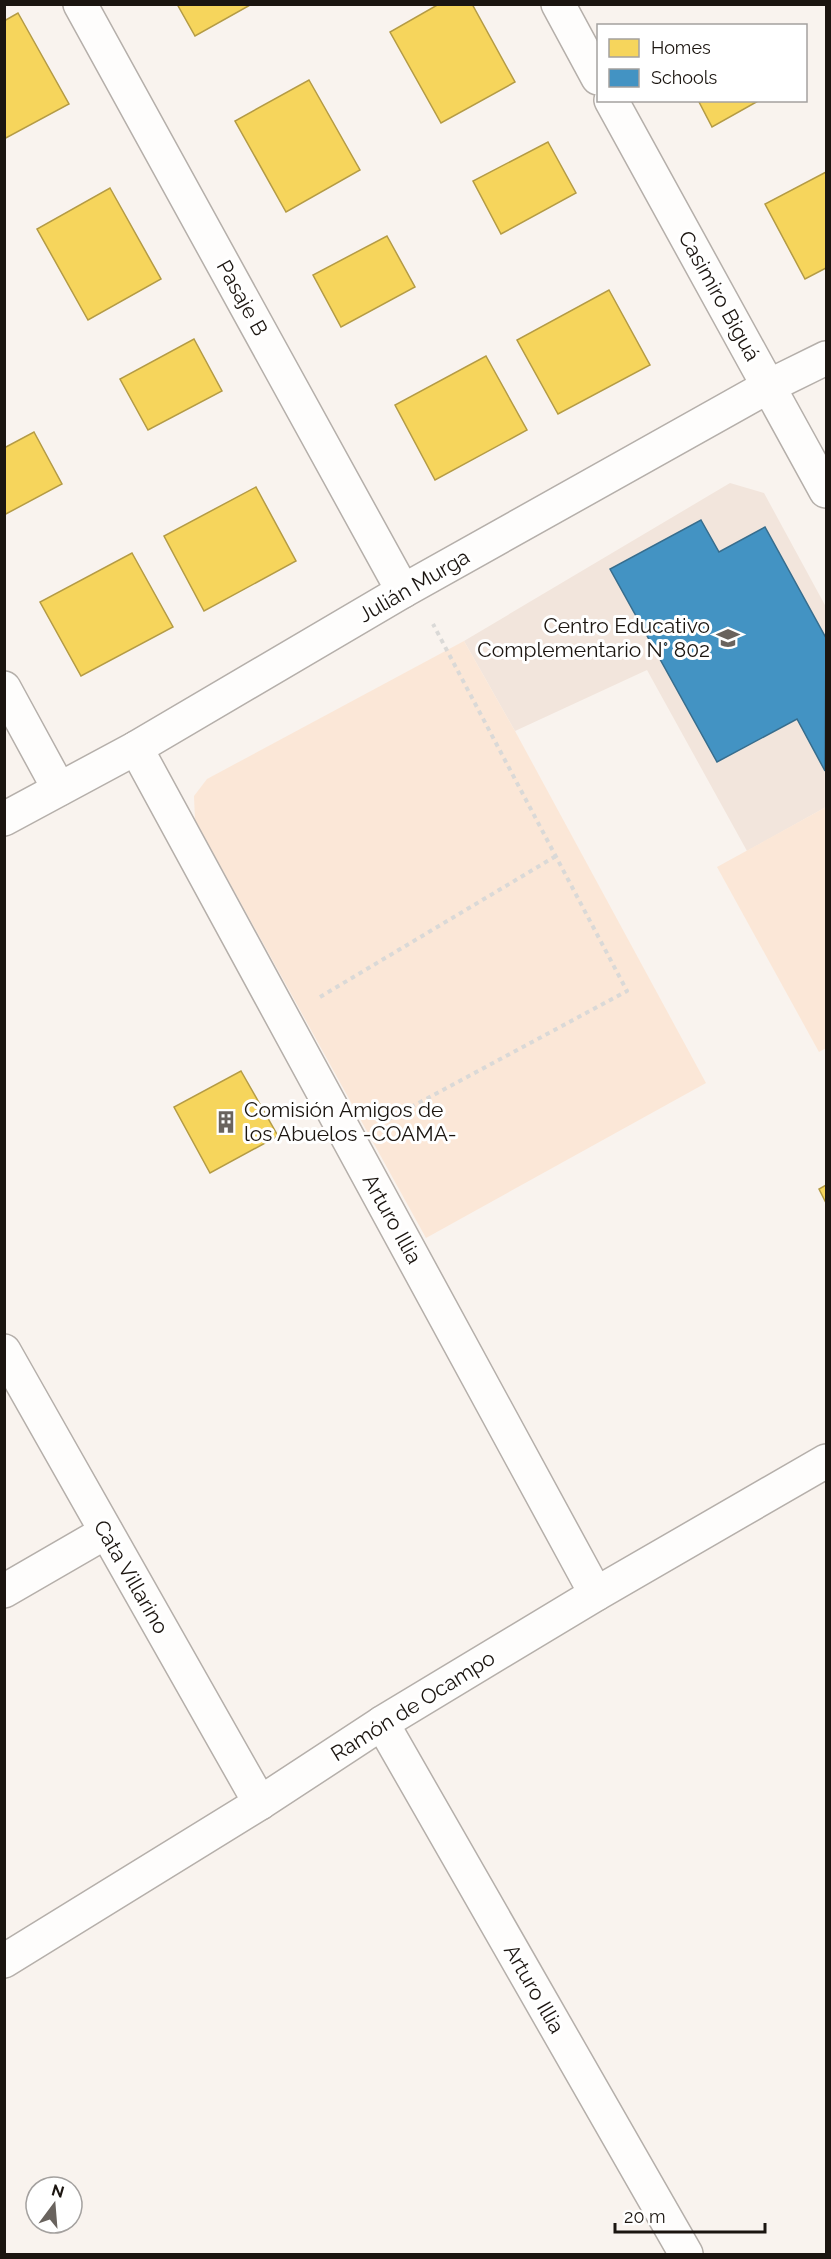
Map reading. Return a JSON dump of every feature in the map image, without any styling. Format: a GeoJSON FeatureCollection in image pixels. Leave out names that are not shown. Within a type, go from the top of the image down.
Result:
{"type":"FeatureCollection","features":[{"type":"Feature","properties":{"kind":"street","name":"Pasaje B"},"geometry":{"type":"LineString","coordinates":[[80,4],[408,588]]}},
{"type":"Feature","properties":{"kind":"street"},"geometry":{"type":"LineString","coordinates":[[558,4],[597,76]]}},
{"type":"Feature","properties":{"kind":"street","name":"Casimiro Biguá"},"geometry":{"type":"LineString","coordinates":[[612,102],[826,491]]}},
{"type":"Feature","properties":{"kind":"street","name":"Julián Murga"},"geometry":{"type":"LineString","coordinates":[[4,819],[136,748],[408,588],[769,386],[826,358]]}},
{"type":"Feature","properties":{"kind":"street"},"geometry":{"type":"LineString","coordinates":[[4,688],[59,789]]}},
{"type":"Feature","properties":{"kind":"street","name":"Arturo Illia"},"geometry":{"type":"LineString","coordinates":[[136,748],[596,1594]]}},
{"type":"Feature","properties":{"kind":"street","name":"Cata Villarino"},"geometry":{"type":"LineString","coordinates":[[4,1351],[260,1803]]}},
{"type":"Feature","properties":{"kind":"street","name":"Ramón de Ocampo"},"geometry":{"type":"LineString","coordinates":[[4,1961],[260,1803],[382,1724],[596,1594],[826,1461]]}},
{"type":"Feature","properties":{"kind":"street"},"geometry":{"type":"LineString","coordinates":[[4,1590],[106,1532]]}},
{"type":"Feature","properties":{"kind":"street","name":"Arturo Illia"},"geometry":{"type":"LineString","coordinates":[[382,1724],[686,2254]]}},
{"type":"Feature","properties":{"kind":"path"},"geometry":{"type":"LineString","coordinates":[[349,1140],[627,991],[556,856],[408,588]]}},
{"type":"Feature","properties":{"kind":"path"},"geometry":{"type":"LineString","coordinates":[[283,1018],[556,856]]}},
{"type":"Feature","properties":{"kind":"shaded area","name":"Centro Educativo Complementario N° 802"},"geometry":{"type":"Polygon","coordinates":[[[730,483],[764,493],[826,607],[826,807],[747,851],[647,670],[515,731],[464,641],[730,483]]]}},
{"type":"Feature","properties":{"kind":"shaded area"},"geometry":{"type":"Polygon","coordinates":[[[464,641],[706,1083],[426,1238],[195,820],[194,796],[207,779],[464,641]]]}},
{"type":"Feature","properties":{"kind":"shaded area"},"geometry":{"type":"Polygon","coordinates":[[[826,807],[826,1048],[819,1052],[717,867],[826,807]]]}},
{"type":"Feature","properties":{"kind":"building: Homes"},"geometry":{"type":"Polygon","coordinates":[[[177,4],[252,4],[195,36],[177,4]]]}},
{"type":"Feature","properties":{"kind":"building: Homes"},"geometry":{"type":"Polygon","coordinates":[[[439,4],[472,4],[515,82],[441,123],[390,32],[439,4]]]}},
{"type":"Feature","properties":{"kind":"building: Homes"},"geometry":{"type":"Polygon","coordinates":[[[18,13],[69,104],[4,139],[4,21],[18,13]]]}},
{"type":"Feature","properties":{"kind":"building: Homes"},"geometry":{"type":"Polygon","coordinates":[[[309,80],[360,170],[286,212],[235,121],[309,80]]]}},
{"type":"Feature","properties":{"kind":"building: Homes"},"geometry":{"type":"Polygon","coordinates":[[[699,102],[756,102],[712,127],[699,102]]]}},
{"type":"Feature","properties":{"kind":"building: Homes"},"geometry":{"type":"Polygon","coordinates":[[[548,142],[576,193],[501,234],[473,181],[548,142]]]}},
{"type":"Feature","properties":{"kind":"building: Homes"},"geometry":{"type":"Polygon","coordinates":[[[826,172],[826,268],[805,279],[765,204],[826,172]]]}},
{"type":"Feature","properties":{"kind":"building: Homes"},"geometry":{"type":"Polygon","coordinates":[[[110,188],[161,279],[88,320],[37,229],[110,188]]]}},
{"type":"Feature","properties":{"kind":"building: Homes"},"geometry":{"type":"Polygon","coordinates":[[[387,236],[415,287],[341,327],[313,275],[387,236]]]}},
{"type":"Feature","properties":{"kind":"building: Homes"},"geometry":{"type":"Polygon","coordinates":[[[609,290],[650,365],[558,414],[517,340],[609,290]]]}},
{"type":"Feature","properties":{"kind":"building: Homes"},"geometry":{"type":"Polygon","coordinates":[[[194,339],[222,391],[148,430],[120,379],[194,339]]]}},
{"type":"Feature","properties":{"kind":"building: Homes"},"geometry":{"type":"Polygon","coordinates":[[[486,356],[527,430],[435,480],[395,405],[486,356]]]}},
{"type":"Feature","properties":{"kind":"building: Homes"},"geometry":{"type":"Polygon","coordinates":[[[34,432],[62,484],[4,515],[4,448],[34,432]]]}},
{"type":"Feature","properties":{"kind":"building: Homes"},"geometry":{"type":"Polygon","coordinates":[[[256,487],[296,561],[204,611],[164,536],[256,487]]]}},
{"type":"Feature","properties":{"kind":"building: Homes"},"geometry":{"type":"Polygon","coordinates":[[[132,553],[173,627],[81,676],[40,602],[132,553]]]}},
{"type":"Feature","properties":{"kind":"building: Homes","name":"Comisión Amigos de los Abuelos -COAMA-"},"geometry":{"type":"Polygon","coordinates":[[[241,1071],[278,1136],[210,1173],[174,1107],[241,1071]]]}},
{"type":"Feature","properties":{"kind":"building: Homes"},"geometry":{"type":"Polygon","coordinates":[[[826,1185],[826,1203],[819,1189],[826,1185]]]}},
{"type":"Feature","properties":{"kind":"building: Schools","name":"Centro Educativo Complementario N° 802"},"geometry":{"type":"Polygon","coordinates":[[[701,520],[719,552],[765,527],[826,638],[825,771],[797,719],[717,762],[610,569],[701,520]]]}},
{"type":"Feature","properties":{"kind":"place","name":"Centro Educativo Complementario N° 802"},"geometry":{"type":"Point","coordinates":[728,638]}},
{"type":"Feature","properties":{"kind":"place","name":"Comisión Amigos de los Abuelos -COAMA-"},"geometry":{"type":"Point","coordinates":[226,1122]}}]}
